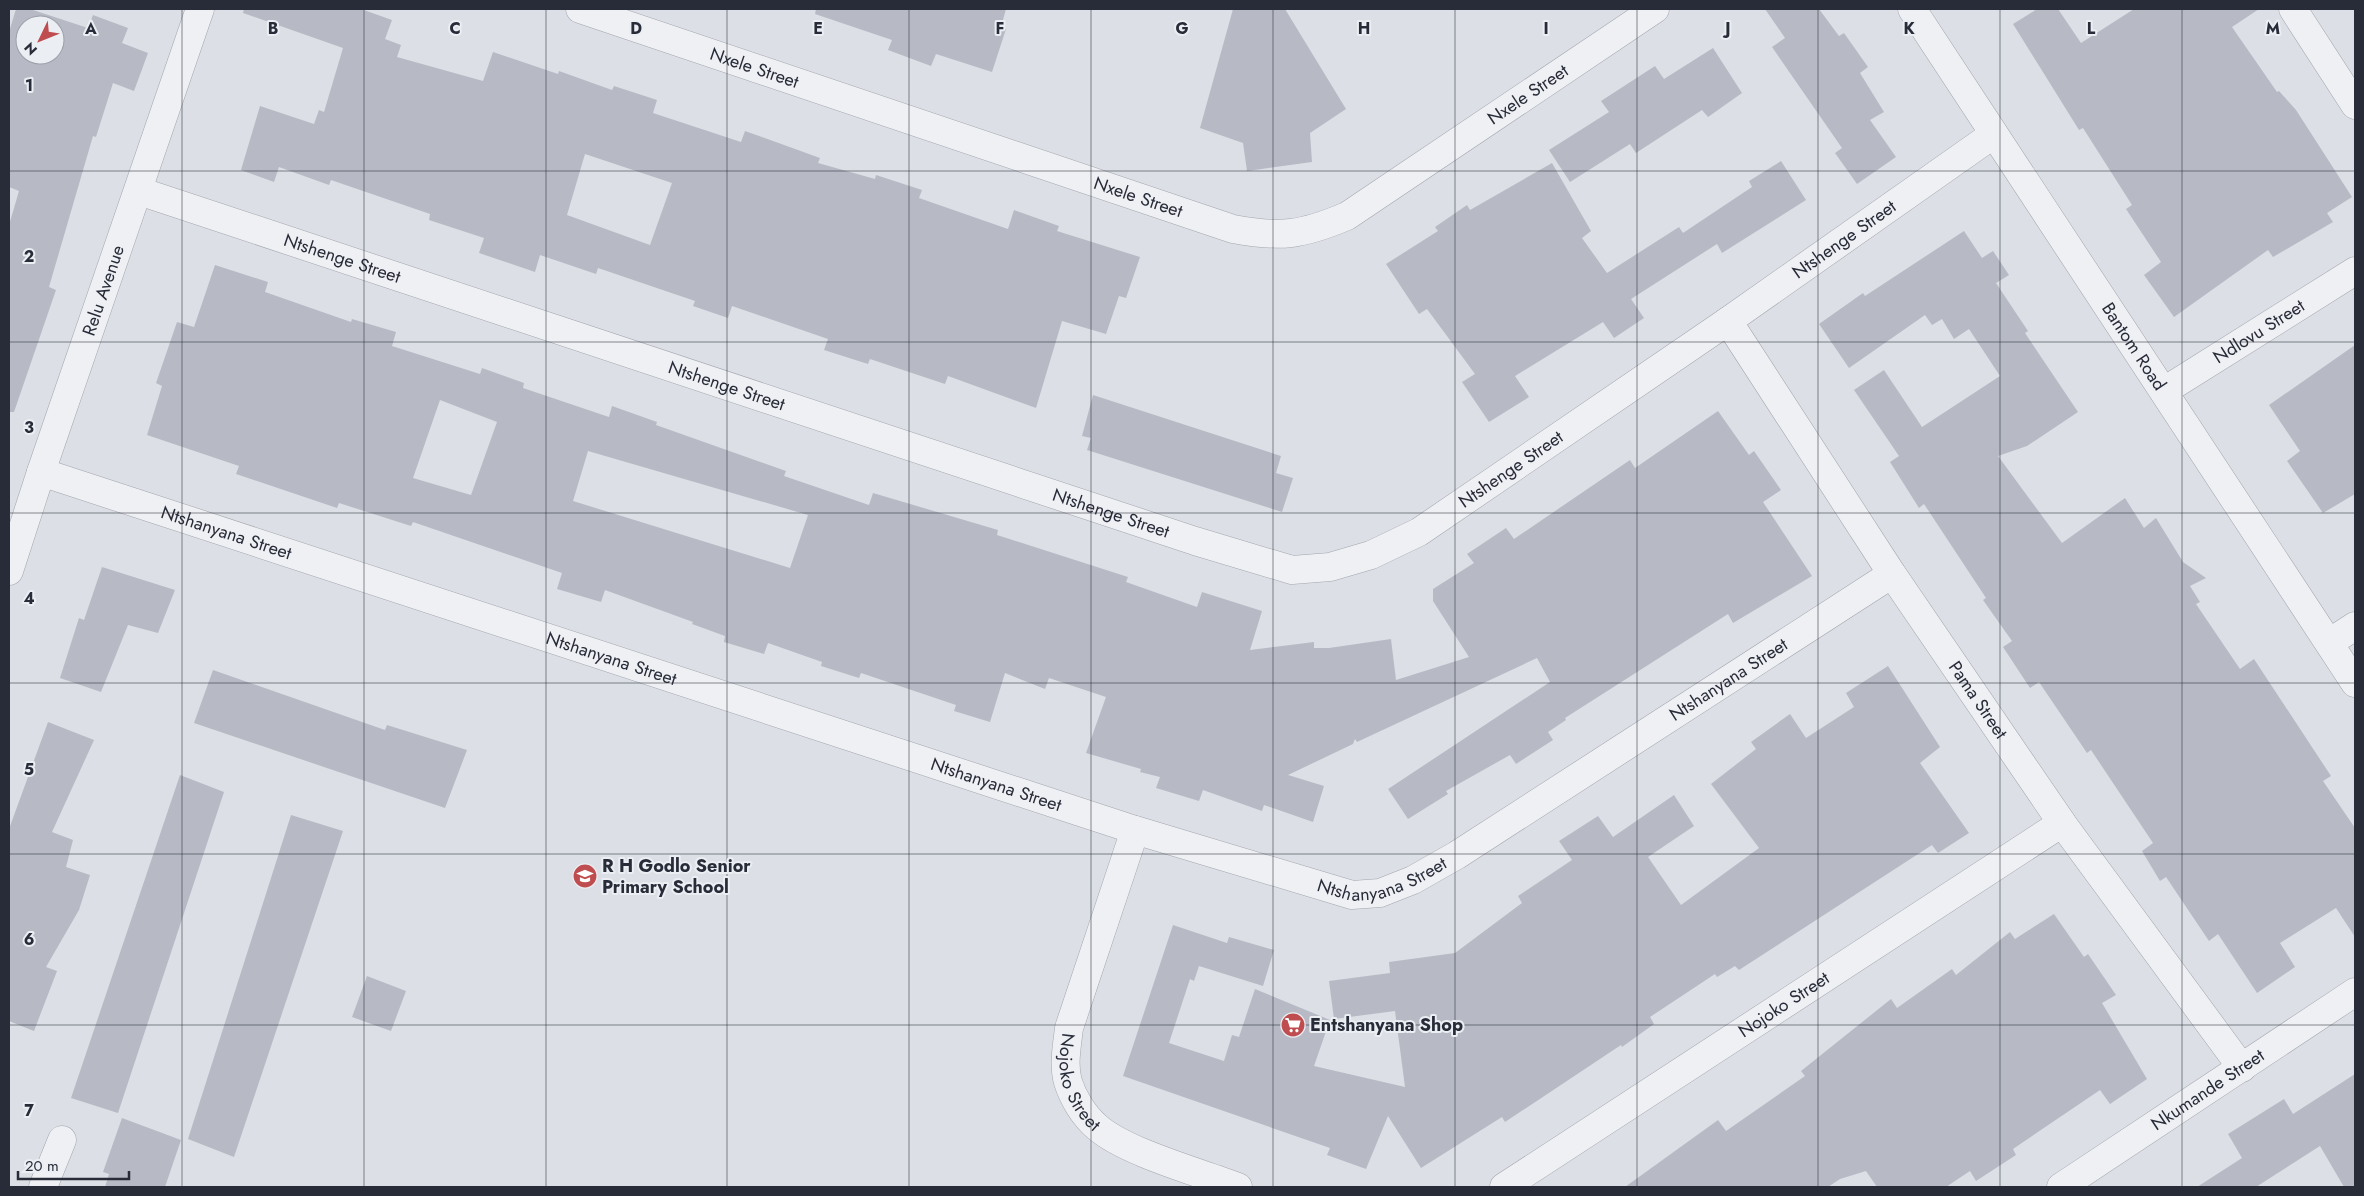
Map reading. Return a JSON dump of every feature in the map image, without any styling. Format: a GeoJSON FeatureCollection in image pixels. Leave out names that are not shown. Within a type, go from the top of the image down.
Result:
{"type":"FeatureCollection","features":[{"type":"Feature","properties":{"kind":"street","name":"Relu Avenue"},"geometry":{"type":"LineString","coordinates":[[9,571],[41,472],[200,9]]}},
{"type":"Feature","properties":{"kind":"street","name":"Nxele Street"},"geometry":{"type":"LineString","coordinates":[[580,9],[1233,229],[1267,235],[1295,234],[1319,228],[1347,216],[1655,9]]}},
{"type":"Feature","properties":{"kind":"street","name":"Bantom Road"},"geometry":{"type":"LineString","coordinates":[[1912,9],[2355,683]]}},
{"type":"Feature","properties":{"kind":"street"},"geometry":{"type":"LineString","coordinates":[[2293,9],[2355,104]]}},
{"type":"Feature","properties":{"kind":"street","name":"Ntshenge Street"},"geometry":{"type":"LineString","coordinates":[[139,191],[1195,541],[1292,570],[1330,568],[1371,555],[1419,532],[1728,321],[1994,134]]}},
{"type":"Feature","properties":{"kind":"street","name":"Ndlovu Street"},"geometry":{"type":"LineString","coordinates":[[2164,391],[2355,270]]}},
{"type":"Feature","properties":{"kind":"street","name":"Pama Street"},"geometry":{"type":"LineString","coordinates":[[1728,321],[1892,574],[2062,823],[2242,1068]]}},
{"type":"Feature","properties":{"kind":"street","name":"Ntshanyana Street"},"geometry":{"type":"LineString","coordinates":[[41,472],[1135,830],[1352,895],[1380,893],[1413,880],[1457,855],[1892,574]]}},
{"type":"Feature","properties":{"kind":"street"},"geometry":{"type":"LineString","coordinates":[[2329,643],[2355,626]]}},
{"type":"Feature","properties":{"kind":"street","name":"Nojoko Street"},"geometry":{"type":"LineString","coordinates":[[1504,1187],[2062,823]]}},
{"type":"Feature","properties":{"kind":"street","name":"Nojoko Street"},"geometry":{"type":"LineString","coordinates":[[1135,830],[1069,1028],[1066,1060],[1068,1082],[1080,1108],[1097,1127],[1127,1145],[1238,1187]]}},
{"type":"Feature","properties":{"kind":"street","name":"Nkumande Street"},"geometry":{"type":"LineString","coordinates":[[2061,1187],[2355,992]]}},
{"type":"Feature","properties":{"kind":"street"},"geometry":{"type":"LineString","coordinates":[[43,1187],[62,1140]]}},
{"type":"Feature","properties":{"kind":"building"},"geometry":{"type":"Polygon","coordinates":[[[16,9],[30,9],[48,15],[15,15],[15,65],[65,65],[65,20],[88,28],[93,15],[128,28],[122,43],[148,53],[134,91],[113,83],[96,137],[93,136],[49,287],[56,290],[14,412],[9,412],[9,225],[19,191],[9,187],[9,32],[16,9]]]}},
{"type":"Feature","properties":{"kind":"building"},"geometry":{"type":"Polygon","coordinates":[[[244,9],[361,9],[392,20],[385,39],[401,45],[397,57],[483,81],[493,52],[558,74],[559,71],[612,90],[614,86],[657,100],[653,113],[741,142],[745,131],[820,158],[818,163],[875,179],[876,175],[922,190],[919,198],[1008,229],[1014,210],[1059,226],[1057,231],[1140,257],[1126,298],[1119,296],[1106,334],[1062,321],[1036,408],[948,376],[945,384],[870,359],[868,364],[824,350],[828,339],[732,306],[728,318],[693,306],[695,301],[598,268],[596,274],[540,255],[535,272],[479,253],[484,238],[429,220],[430,214],[331,180],[329,185],[279,167],[274,182],[241,170],[260,106],[314,124],[319,110],[324,112],[343,48],[243,13],[244,9]],[[585,154],[567,215],[650,245],[672,183],[585,154]]]}},
{"type":"Feature","properties":{"kind":"building"},"geometry":{"type":"Polygon","coordinates":[[[816,9],[1006,9],[1001,27],[1006,29],[992,72],[936,54],[931,66],[888,50],[892,40],[815,14],[816,9]]]}},
{"type":"Feature","properties":{"kind":"building"},"geometry":{"type":"Polygon","coordinates":[[[1233,9],[1285,9],[1346,109],[1310,133],[1312,162],[1247,171],[1243,143],[1200,128],[1233,9]]]}},
{"type":"Feature","properties":{"kind":"building"},"geometry":{"type":"Polygon","coordinates":[[[1765,9],[1819,9],[1839,36],[1844,33],[1868,67],[1860,73],[1884,112],[1870,120],[1896,157],[1857,184],[1835,153],[1842,148],[1772,47],[1785,38],[1765,9]]]}},
{"type":"Feature","properties":{"kind":"building"},"geometry":{"type":"Polygon","coordinates":[[[2037,9],[2058,9],[2081,43],[2134,9],[2259,9],[2232,27],[2277,92],[2279,91],[2296,110],[2352,197],[2327,213],[2333,222],[2273,257],[2268,250],[2174,317],[2144,275],[2161,262],[2126,209],[2132,205],[2083,128],[2079,130],[2013,24],[2037,9]]]}},
{"type":"Feature","properties":{"kind":"building"},"geometry":{"type":"Polygon","coordinates":[[[1713,48],[1742,93],[1708,117],[1702,110],[1636,153],[1630,144],[1570,182],[1549,150],[1609,112],[1601,101],[1655,66],[1664,79],[1713,48]]]}},
{"type":"Feature","properties":{"kind":"building"},"geometry":{"type":"Polygon","coordinates":[[[1781,161],[1806,200],[1722,253],[1717,244],[1631,299],[1644,318],[1614,338],[1603,322],[1515,376],[1529,397],[1489,422],[1462,382],[1475,374],[1427,309],[1419,314],[1386,264],[1438,231],[1435,227],[1467,205],[1470,210],[1552,163],[1591,231],[1582,238],[1607,273],[1679,227],[1683,233],[1752,187],[1749,181],[1781,161]]]}},
{"type":"Feature","properties":{"kind":"building"},"geometry":{"type":"Polygon","coordinates":[[[1964,231],[1982,258],[1993,251],[2009,275],[1996,283],[2028,331],[2025,333],[2078,412],[2027,446],[1998,456],[2062,543],[2125,498],[2144,528],[2156,518],[2183,562],[2206,578],[2190,586],[2200,602],[2196,604],[2240,669],[2254,659],[2331,776],[2323,781],[2355,828],[2355,937],[2336,908],[2280,943],[2295,967],[2257,993],[2218,934],[2209,941],[2166,877],[2160,881],[2142,851],[2153,843],[2091,750],[2087,753],[2039,682],[2030,688],[2003,647],[2012,641],[1983,600],[1986,598],[1924,504],[1919,508],[1890,462],[1899,456],[1854,390],[1884,370],[1922,427],[2000,376],[1969,329],[1954,339],[1942,319],[1932,325],[1925,315],[1849,368],[1819,324],[1863,293],[1865,296],[1964,231]]]}},
{"type":"Feature","properties":{"kind":"building"},"geometry":{"type":"Polygon","coordinates":[[[215,265],[268,282],[265,292],[351,322],[352,319],[396,332],[392,346],[480,374],[482,368],[524,383],[523,388],[609,417],[612,406],[657,422],[656,425],[786,471],[784,476],[869,505],[873,493],[998,530],[997,535],[1128,577],[1126,582],[1197,607],[1202,592],[1262,611],[1250,650],[1314,642],[1314,648],[1329,648],[1391,639],[1396,680],[1469,657],[1433,601],[1433,589],[1474,563],[1467,554],[1506,528],[1514,539],[1630,460],[1635,468],[1718,411],[1749,455],[1754,451],[1781,490],[1763,502],[1812,576],[1733,623],[1728,614],[1565,718],[1566,720],[1548,732],[1553,740],[1516,764],[1510,755],[1446,791],[1448,794],[1408,819],[1388,789],[1550,682],[1537,658],[1357,742],[1355,739],[1353,744],[1288,775],[1324,786],[1313,822],[1264,805],[1262,811],[1203,790],[1199,801],[1156,788],[1160,777],[1140,772],[1141,769],[1086,753],[1106,697],[1049,678],[1045,689],[1005,673],[990,722],[954,711],[956,705],[861,673],[859,678],[821,666],[822,662],[768,643],[764,654],[724,642],[725,636],[692,624],[693,622],[605,590],[601,602],[557,589],[562,573],[413,522],[411,526],[339,503],[337,508],[236,474],[239,466],[147,435],[162,386],[156,383],[177,322],[194,327],[215,265]],[[440,400],[413,478],[471,495],[497,422],[440,400]],[[588,451],[573,501],[790,568],[808,515],[588,451]]]}},
{"type":"Feature","properties":{"kind":"building"},"geometry":{"type":"Polygon","coordinates":[[[2355,345],[2355,494],[2323,513],[2287,461],[2300,451],[2269,405],[2355,345]]]}},
{"type":"Feature","properties":{"kind":"building"},"geometry":{"type":"Polygon","coordinates":[[[1093,395],[1281,456],[1276,473],[1293,478],[1282,512],[1087,450],[1091,438],[1082,436],[1093,395]]]}},
{"type":"Feature","properties":{"kind":"building"},"geometry":{"type":"Polygon","coordinates":[[[102,567],[175,590],[158,633],[128,625],[101,692],[60,678],[79,618],[84,620],[102,567]]]}},
{"type":"Feature","properties":{"kind":"building"},"geometry":{"type":"Polygon","coordinates":[[[1888,666],[1940,747],[1920,763],[1969,833],[1938,853],[1932,845],[1739,970],[1735,966],[1717,977],[1715,974],[1650,1017],[1654,1024],[1622,1047],[1621,1045],[1505,1122],[1502,1117],[1421,1168],[1388,1116],[1366,1169],[1327,1155],[1330,1148],[1123,1076],[1173,925],[1227,943],[1229,937],[1274,950],[1263,986],[1199,966],[1194,981],[1190,979],[1169,1043],[1224,1061],[1232,1035],[1239,1037],[1255,989],[1330,1020],[1314,1066],[1405,1087],[1395,1011],[1334,1019],[1329,981],[1390,973],[1389,962],[1455,953],[1522,903],[1518,896],[1572,860],[1559,841],[1598,816],[1613,837],[1674,795],[1694,826],[1648,857],[1681,905],[1759,848],[1711,784],[1756,749],[1751,742],[1790,714],[1806,738],[1854,707],[1846,693],[1888,666]]]}},
{"type":"Feature","properties":{"kind":"building"},"geometry":{"type":"Polygon","coordinates":[[[213,670],[385,730],[387,725],[467,750],[445,808],[194,723],[213,670]]]}},
{"type":"Feature","properties":{"kind":"building"},"geometry":{"type":"Polygon","coordinates":[[[48,722],[94,740],[52,832],[73,840],[66,867],[90,875],[79,910],[46,967],[57,971],[34,1031],[9,1021],[9,829],[48,722]]]}},
{"type":"Feature","properties":{"kind":"building"},"geometry":{"type":"Polygon","coordinates":[[[180,775],[224,792],[118,1113],[71,1098],[180,775]]]}},
{"type":"Feature","properties":{"kind":"building"},"geometry":{"type":"Polygon","coordinates":[[[291,815],[343,831],[234,1157],[188,1139],[291,815]]]}},
{"type":"Feature","properties":{"kind":"building"},"geometry":{"type":"Polygon","coordinates":[[[2054,914],[2084,957],[2088,954],[2116,995],[2102,1003],[2147,1079],[2110,1104],[2100,1090],[2013,1149],[2016,1155],[1976,1181],[1970,1171],[1946,1187],[1877,1187],[1866,1171],[1840,1179],[1828,1187],[1625,1187],[1718,1120],[1726,1131],[1805,1076],[1801,1071],[1891,999],[1897,1008],[1952,969],[1956,975],[2010,932],[2015,939],[2054,914]]]}},
{"type":"Feature","properties":{"kind":"building"},"geometry":{"type":"Polygon","coordinates":[[[367,976],[406,991],[391,1031],[352,1017],[367,976]]]}},
{"type":"Feature","properties":{"kind":"building"},"geometry":{"type":"Polygon","coordinates":[[[2355,1074],[2355,1187],[2344,1187],[2320,1146],[2256,1187],[2197,1187],[2242,1158],[2228,1134],[2284,1099],[2293,1114],[2355,1074]]]}},
{"type":"Feature","properties":{"kind":"building"},"geometry":{"type":"Polygon","coordinates":[[[122,1118],[181,1140],[165,1187],[105,1187],[109,1174],[103,1172],[122,1118]]]}},
{"type":"Feature","properties":{"kind":"place","name":"R H Godlo Senior Primary School"},"geometry":{"type":"Point","coordinates":[585,876]}},
{"type":"Feature","properties":{"kind":"place","name":"Entshanyana Shop"},"geometry":{"type":"Point","coordinates":[1293,1025]}}]}
